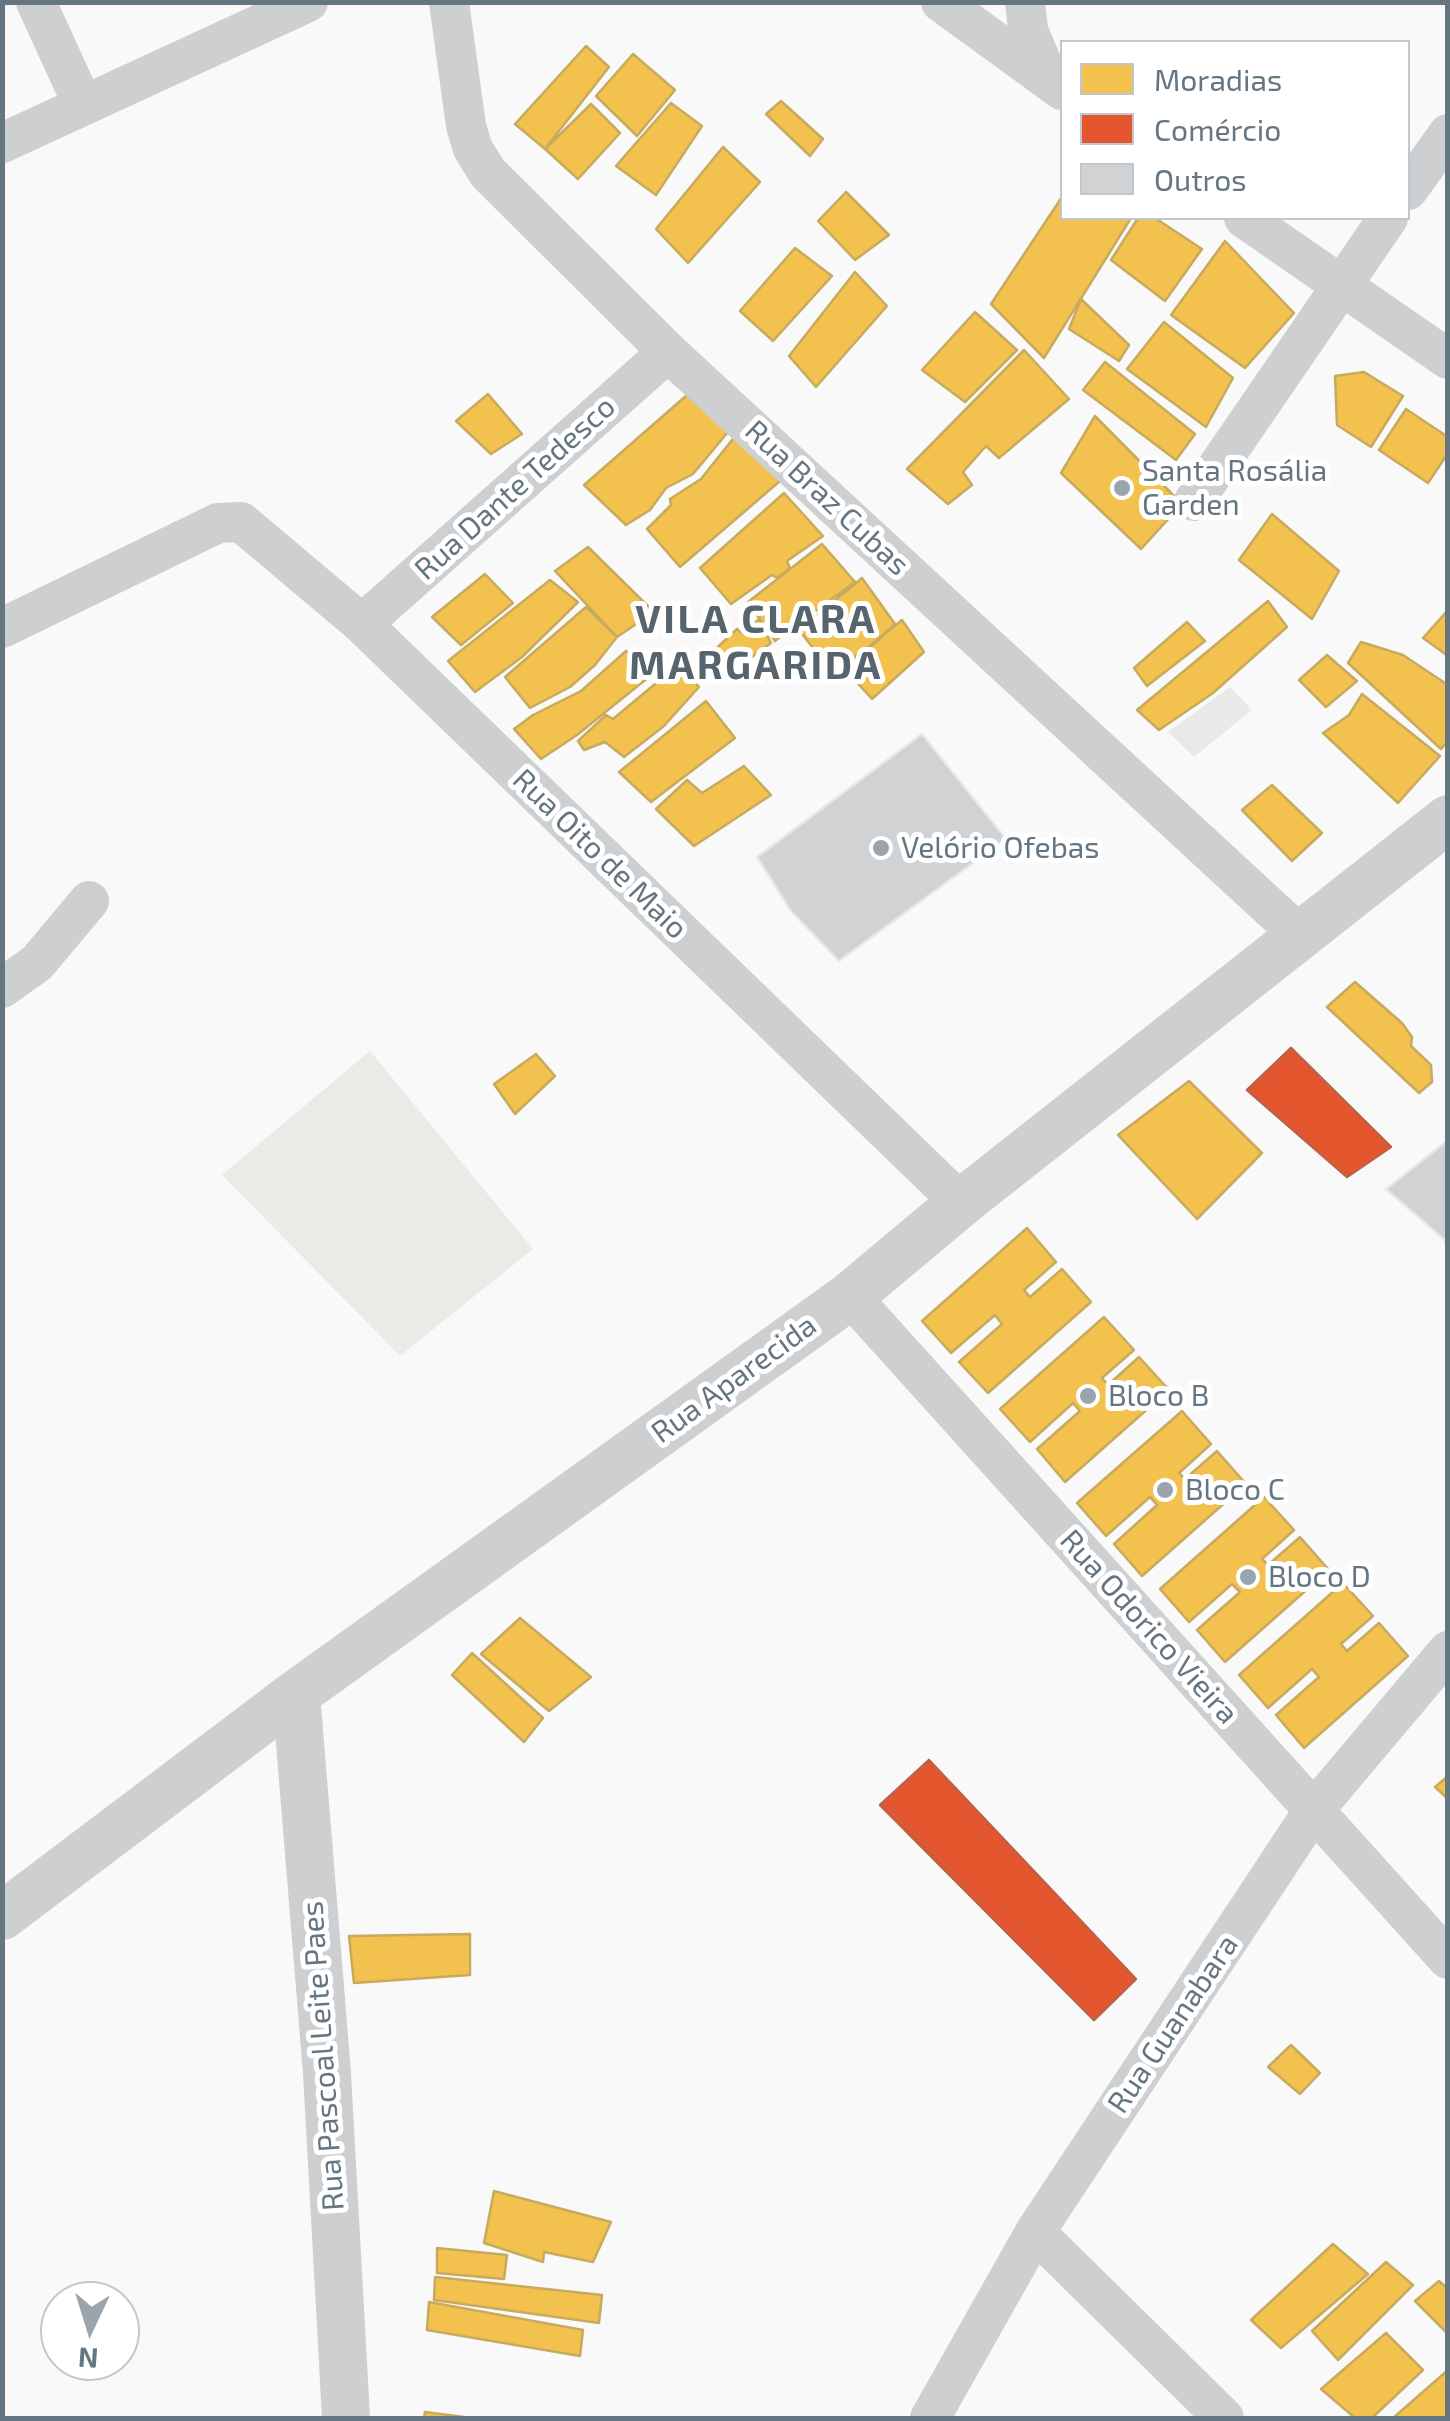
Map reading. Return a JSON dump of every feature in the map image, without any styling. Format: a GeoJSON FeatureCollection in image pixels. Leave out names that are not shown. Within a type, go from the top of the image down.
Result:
{"type":"FeatureCollection","features":[{"type":"Feature","properties":{"kind":"street"},"geometry":{"type":"LineString","coordinates":[[36,2],[83,105]]}},
{"type":"Feature","properties":{"kind":"street"},"geometry":{"type":"LineString","coordinates":[[2,143],[308,2]]}},
{"type":"Feature","properties":{"kind":"street","name":"Rua Braz Cubas"},"geometry":{"type":"LineString","coordinates":[[449,2],[466,126],[488,173],[668,352],[1302,937]]}},
{"type":"Feature","properties":{"kind":"street"},"geometry":{"type":"LineString","coordinates":[[943,4],[994,2]]}},
{"type":"Feature","properties":{"kind":"street"},"geometry":{"type":"LineString","coordinates":[[1025,2],[1028,30],[1056,85]]}},
{"type":"Feature","properties":{"kind":"street"},"geometry":{"type":"LineString","coordinates":[[943,4],[1056,85]]}},
{"type":"Feature","properties":{"kind":"street"},"geometry":{"type":"LineString","coordinates":[[1410,187],[1448,134]]}},
{"type":"Feature","properties":{"kind":"street"},"geometry":{"type":"LineString","coordinates":[[1247,220],[1448,359]]}},
{"type":"Feature","properties":{"kind":"street"},"geometry":{"type":"LineString","coordinates":[[1194,502],[1387,220]]}},
{"type":"Feature","properties":{"kind":"street","name":"Rua Dante Tedesco"},"geometry":{"type":"LineString","coordinates":[[362,624],[668,352]]}},
{"type":"Feature","properties":{"kind":"street","name":"Rua Oito de Maio"},"geometry":{"type":"LineString","coordinates":[[2,628],[228,521],[240,522],[362,624],[961,1203]]}},
{"type":"Feature","properties":{"kind":"street","name":"Rua Aparecida"},"geometry":{"type":"LineString","coordinates":[[2,1916],[296,1694],[850,1296],[961,1203],[1448,820]]}},
{"type":"Feature","properties":{"kind":"street"},"geometry":{"type":"LineString","coordinates":[[2,988],[37,963],[89,901]]}},
{"type":"Feature","properties":{"kind":"street","name":"Rua Odorico Vieira"},"geometry":{"type":"LineString","coordinates":[[850,1296],[1448,1959]]}},
{"type":"Feature","properties":{"kind":"street","name":"Rua Guanabara"},"geometry":{"type":"LineString","coordinates":[[930,2418],[1035,2232],[1314,1810],[1448,1651]]}},
{"type":"Feature","properties":{"kind":"street","name":"Rua Pascoal Leite Paes"},"geometry":{"type":"LineString","coordinates":[[296,1694],[326,2074],[346,2418]]}},
{"type":"Feature","properties":{"kind":"street"},"geometry":{"type":"LineString","coordinates":[[1035,2232],[1224,2418]]}},
{"type":"Feature","properties":{"kind":"shaded area"},"geometry":{"type":"Polygon","coordinates":[[[1230,687],[1252,710],[1194,757],[1168,732],[1230,687]]]}},
{"type":"Feature","properties":{"kind":"shaded area"},"geometry":{"type":"Polygon","coordinates":[[[370,1051],[533,1249],[400,1356],[222,1175],[370,1051]]]}},
{"type":"Feature","properties":{"kind":"building: Moradias"},"geometry":{"type":"Polygon","coordinates":[[[586,46],[609,67],[545,149],[515,124],[586,46]]]}},
{"type":"Feature","properties":{"kind":"building: Moradias"},"geometry":{"type":"Polygon","coordinates":[[[633,54],[675,90],[637,136],[596,96],[633,54]]]}},
{"type":"Feature","properties":{"kind":"building: Moradias"},"geometry":{"type":"Polygon","coordinates":[[[781,101],[823,139],[810,156],[766,114],[781,101]]]}},
{"type":"Feature","properties":{"kind":"building: Moradias"},"geometry":{"type":"Polygon","coordinates":[[[671,103],[702,126],[656,195],[616,166],[671,103]]]}},
{"type":"Feature","properties":{"kind":"building: Moradias"},"geometry":{"type":"Polygon","coordinates":[[[591,104],[620,133],[578,179],[545,149],[591,104]]]}},
{"type":"Feature","properties":{"kind":"building: Moradias"},"geometry":{"type":"Polygon","coordinates":[[[723,147],[760,182],[688,263],[656,229],[723,147]]]}},
{"type":"Feature","properties":{"kind":"building: Moradias"},"geometry":{"type":"Polygon","coordinates":[[[846,192],[889,235],[855,260],[818,221],[846,192]]]}},
{"type":"Feature","properties":{"kind":"building: Moradias"},"geometry":{"type":"Polygon","coordinates":[[[1060,200],[1060,220],[1130,220],[1044,358],[991,304],[1060,200]]]}},
{"type":"Feature","properties":{"kind":"building: Moradias"},"geometry":{"type":"Polygon","coordinates":[[[1137,220],[1158,220],[1202,249],[1165,301],[1111,260],[1137,220]]]}},
{"type":"Feature","properties":{"kind":"building: Moradias"},"geometry":{"type":"Polygon","coordinates":[[[1225,241],[1294,313],[1245,368],[1171,315],[1225,241]]]}},
{"type":"Feature","properties":{"kind":"building: Moradias"},"geometry":{"type":"Polygon","coordinates":[[[795,248],[832,276],[773,341],[740,311],[795,248]]]}},
{"type":"Feature","properties":{"kind":"building: Moradias"},"geometry":{"type":"Polygon","coordinates":[[[855,272],[887,306],[816,387],[789,356],[855,272]]]}},
{"type":"Feature","properties":{"kind":"building: Moradias"},"geometry":{"type":"Polygon","coordinates":[[[1081,299],[1129,345],[1119,361],[1069,329],[1081,299]]]}},
{"type":"Feature","properties":{"kind":"building: Moradias"},"geometry":{"type":"Polygon","coordinates":[[[975,312],[1017,350],[965,402],[922,370],[975,312]]]}},
{"type":"Feature","properties":{"kind":"building: Moradias"},"geometry":{"type":"Polygon","coordinates":[[[1164,322],[1233,378],[1206,427],[1127,369],[1164,322]]]}},
{"type":"Feature","properties":{"kind":"building: Moradias"},"geometry":{"type":"Polygon","coordinates":[[[1024,350],[1069,399],[999,458],[986,446],[963,472],[972,485],[948,504],[907,469],[1024,350]]]}},
{"type":"Feature","properties":{"kind":"building: Moradias"},"geometry":{"type":"Polygon","coordinates":[[[1105,362],[1195,434],[1176,460],[1083,390],[1105,362]]]}},
{"type":"Feature","properties":{"kind":"building: Moradias"},"geometry":{"type":"Polygon","coordinates":[[[1364,372],[1403,396],[1371,447],[1337,425],[1335,376],[1364,372]]]}},
{"type":"Feature","properties":{"kind":"building: Moradias"},"geometry":{"type":"Polygon","coordinates":[[[488,394],[522,434],[491,454],[456,421],[488,394]]]}},
{"type":"Feature","properties":{"kind":"building: Moradias"},"geometry":{"type":"Polygon","coordinates":[[[687,395],[728,432],[693,474],[666,488],[650,510],[626,525],[584,485],[687,395]]]}},
{"type":"Feature","properties":{"kind":"building: Moradias"},"geometry":{"type":"Polygon","coordinates":[[[1406,409],[1448,437],[1448,453],[1428,483],[1379,450],[1406,409]]]}},
{"type":"Feature","properties":{"kind":"building: Moradias","name":"Santa Rosália Garden"},"geometry":{"type":"Polygon","coordinates":[[[1095,416],[1182,504],[1141,549],[1061,473],[1095,416]]]}},
{"type":"Feature","properties":{"kind":"building: Moradias"},"geometry":{"type":"Polygon","coordinates":[[[736,435],[780,481],[680,567],[647,529],[671,505],[670,499],[701,479],[736,435]]]}},
{"type":"Feature","properties":{"kind":"building: Moradias"},"geometry":{"type":"Polygon","coordinates":[[[784,493],[823,536],[787,561],[790,568],[777,578],[772,575],[731,604],[700,568],[784,493]]]}},
{"type":"Feature","properties":{"kind":"building: Moradias"},"geometry":{"type":"Polygon","coordinates":[[[1272,514],[1339,571],[1312,619],[1239,560],[1272,514]]]}},
{"type":"Feature","properties":{"kind":"building: Moradias"},"geometry":{"type":"Polygon","coordinates":[[[822,544],[855,582],[775,641],[748,602],[822,544]]]}},
{"type":"Feature","properties":{"kind":"building: Moradias"},"geometry":{"type":"Polygon","coordinates":[[[588,547],[654,612],[617,637],[555,571],[588,547]]]}},
{"type":"Feature","properties":{"kind":"building: Moradias"},"geometry":{"type":"Polygon","coordinates":[[[485,574],[513,603],[461,645],[432,617],[485,574]]]}},
{"type":"Feature","properties":{"kind":"building: Moradias"},"geometry":{"type":"Polygon","coordinates":[[[862,578],[895,624],[864,653],[827,666],[799,630],[862,578]]]}},
{"type":"Feature","properties":{"kind":"building: Moradias"},"geometry":{"type":"Polygon","coordinates":[[[550,580],[578,602],[522,657],[475,692],[448,661],[550,580]]]}},
{"type":"Feature","properties":{"kind":"building: Moradias"},"geometry":{"type":"Polygon","coordinates":[[[1268,601],[1287,627],[1213,693],[1159,730],[1137,710],[1268,601]]]}},
{"type":"Feature","properties":{"kind":"building: Moradias"},"geometry":{"type":"Polygon","coordinates":[[[586,607],[617,637],[595,665],[570,687],[530,708],[505,677],[586,607]]]}},
{"type":"Feature","properties":{"kind":"building: Moradias"},"geometry":{"type":"Polygon","coordinates":[[[1448,610],[1448,656],[1423,638],[1448,610]]]}},
{"type":"Feature","properties":{"kind":"building: Moradias"},"geometry":{"type":"Polygon","coordinates":[[[759,619],[771,643],[727,675],[708,656],[737,629],[743,634],[759,619]]]}},
{"type":"Feature","properties":{"kind":"building: Moradias"},"geometry":{"type":"Polygon","coordinates":[[[902,620],[924,652],[872,699],[843,667],[902,620]]]}},
{"type":"Feature","properties":{"kind":"building: Moradias"},"geometry":{"type":"Polygon","coordinates":[[[1187,622],[1205,641],[1147,686],[1134,668],[1187,622]]]}},
{"type":"Feature","properties":{"kind":"building: Moradias"},"geometry":{"type":"Polygon","coordinates":[[[1361,642],[1403,655],[1448,685],[1448,741],[1441,749],[1348,663],[1361,642]]]}},
{"type":"Feature","properties":{"kind":"building: Moradias"},"geometry":{"type":"Polygon","coordinates":[[[626,651],[655,672],[541,759],[514,729],[581,691],[626,651]]]}},
{"type":"Feature","properties":{"kind":"building: Moradias"},"geometry":{"type":"Polygon","coordinates":[[[1327,655],[1357,681],[1326,707],[1299,680],[1327,655]]]}},
{"type":"Feature","properties":{"kind":"building: Moradias"},"geometry":{"type":"Polygon","coordinates":[[[679,664],[699,687],[664,726],[624,757],[605,742],[584,750],[578,741],[606,715],[613,719],[679,664]]]}},
{"type":"Feature","properties":{"kind":"building: Moradias"},"geometry":{"type":"Polygon","coordinates":[[[1362,694],[1440,756],[1398,803],[1323,733],[1349,715],[1362,694]]]}},
{"type":"Feature","properties":{"kind":"building: Moradias"},"geometry":{"type":"Polygon","coordinates":[[[706,701],[735,738],[651,802],[619,772],[706,701]]]}},
{"type":"Feature","properties":{"kind":"building: Moradias"},"geometry":{"type":"Polygon","coordinates":[[[744,766],[771,795],[694,846],[656,809],[687,780],[702,793],[744,766]]]}},
{"type":"Feature","properties":{"kind":"building: Moradias"},"geometry":{"type":"Polygon","coordinates":[[[1272,785],[1322,833],[1292,861],[1242,810],[1272,785]]]}},
{"type":"Feature","properties":{"kind":"building: Moradias"},"geometry":{"type":"Polygon","coordinates":[[[1355,982],[1402,1023],[1412,1037],[1411,1046],[1431,1065],[1432,1082],[1419,1093],[1327,1007],[1355,982]]]}},
{"type":"Feature","properties":{"kind":"building: Moradias"},"geometry":{"type":"Polygon","coordinates":[[[536,1054],[555,1076],[515,1114],[494,1084],[536,1054]]]}},
{"type":"Feature","properties":{"kind":"building: Moradias"},"geometry":{"type":"Polygon","coordinates":[[[1189,1081],[1262,1153],[1197,1219],[1118,1135],[1189,1081]]]}},
{"type":"Feature","properties":{"kind":"building: Moradias"},"geometry":{"type":"Polygon","coordinates":[[[1027,1228],[1056,1262],[1024,1290],[1030,1297],[1062,1269],[1091,1302],[988,1393],[959,1362],[1002,1324],[995,1315],[951,1353],[922,1321],[1027,1228]]]}},
{"type":"Feature","properties":{"kind":"building: Moradias","name":"Bloco B"},"geometry":{"type":"Polygon","coordinates":[[[1104,1317],[1134,1350],[1102,1378],[1108,1385],[1139,1357],[1169,1390],[1065,1482],[1037,1449],[1080,1411],[1073,1403],[1030,1442],[1000,1409],[1104,1317]]]}},
{"type":"Feature","properties":{"kind":"building: Moradias","name":"Bloco C"},"geometry":{"type":"Polygon","coordinates":[[[1182,1411],[1211,1444],[1179,1473],[1185,1479],[1217,1451],[1246,1484],[1142,1576],[1114,1544],[1157,1505],[1150,1497],[1106,1536],[1077,1503],[1182,1411]]]}},
{"type":"Feature","properties":{"kind":"building: Moradias","name":"Bloco D"},"geometry":{"type":"Polygon","coordinates":[[[1264,1497],[1294,1530],[1262,1559],[1268,1565],[1300,1537],[1329,1570],[1225,1662],[1197,1630],[1240,1592],[1232,1584],[1189,1622],[1160,1589],[1264,1497]]]}},
{"type":"Feature","properties":{"kind":"building: Moradias"},"geometry":{"type":"Polygon","coordinates":[[[1343,1583],[1373,1616],[1341,1644],[1347,1651],[1379,1623],[1408,1656],[1304,1748],[1276,1715],[1319,1677],[1312,1669],[1268,1708],[1239,1675],[1343,1583]]]}},
{"type":"Feature","properties":{"kind":"building: Moradias"},"geometry":{"type":"Polygon","coordinates":[[[520,1618],[591,1677],[549,1711],[481,1654],[520,1618]]]}},
{"type":"Feature","properties":{"kind":"building: Moradias"},"geometry":{"type":"Polygon","coordinates":[[[472,1653],[543,1718],[524,1742],[452,1675],[472,1653]]]}},
{"type":"Feature","properties":{"kind":"building: Moradias"},"geometry":{"type":"Polygon","coordinates":[[[1448,1776],[1448,1799],[1435,1787],[1448,1776]]]}},
{"type":"Feature","properties":{"kind":"building: Moradias"},"geometry":{"type":"Polygon","coordinates":[[[470,1934],[470,1975],[354,1983],[349,1936],[470,1934]]]}},
{"type":"Feature","properties":{"kind":"building: Moradias"},"geometry":{"type":"Polygon","coordinates":[[[1291,2045],[1320,2073],[1300,2094],[1268,2067],[1291,2045]]]}},
{"type":"Feature","properties":{"kind":"building: Moradias"},"geometry":{"type":"Polygon","coordinates":[[[494,2191],[611,2222],[593,2262],[544,2252],[543,2262],[484,2243],[494,2191]]]}},
{"type":"Feature","properties":{"kind":"building: Moradias"},"geometry":{"type":"Polygon","coordinates":[[[1333,2244],[1368,2274],[1281,2348],[1251,2320],[1333,2244]]]}},
{"type":"Feature","properties":{"kind":"building: Moradias"},"geometry":{"type":"Polygon","coordinates":[[[437,2248],[507,2255],[504,2279],[437,2273],[437,2248]]]}},
{"type":"Feature","properties":{"kind":"building: Moradias"},"geometry":{"type":"Polygon","coordinates":[[[1386,2262],[1413,2285],[1338,2360],[1312,2331],[1386,2262]]]}},
{"type":"Feature","properties":{"kind":"building: Moradias"},"geometry":{"type":"Polygon","coordinates":[[[435,2277],[602,2295],[599,2323],[434,2300],[435,2277]]]}},
{"type":"Feature","properties":{"kind":"building: Moradias"},"geometry":{"type":"Polygon","coordinates":[[[1439,2281],[1448,2289],[1448,2334],[1415,2301],[1439,2281]]]}},
{"type":"Feature","properties":{"kind":"building: Moradias"},"geometry":{"type":"Polygon","coordinates":[[[429,2302],[583,2330],[580,2356],[427,2330],[429,2302]]]}},
{"type":"Feature","properties":{"kind":"building: Moradias"},"geometry":{"type":"Polygon","coordinates":[[[1386,2333],[1423,2370],[1372,2418],[1355,2418],[1321,2389],[1386,2333]]]}},
{"type":"Feature","properties":{"kind":"building: Moradias"},"geometry":{"type":"Polygon","coordinates":[[[1448,2370],[1448,2418],[1393,2418],[1448,2370]]]}},
{"type":"Feature","properties":{"kind":"building: Moradias"},"geometry":{"type":"Polygon","coordinates":[[[425,2412],[472,2418],[424,2418],[425,2412]]]}},
{"type":"Feature","properties":{"kind":"building: Comércio"},"geometry":{"type":"Polygon","coordinates":[[[1291,1048],[1391,1147],[1347,1177],[1247,1090],[1291,1048]]]}},
{"type":"Feature","properties":{"kind":"building: Comércio"},"geometry":{"type":"Polygon","coordinates":[[[929,1760],[1136,1979],[1094,2020],[880,1805],[929,1760]]]}},
{"type":"Feature","properties":{"kind":"building: Outros","name":"Velório Ofebas"},"geometry":{"type":"Polygon","coordinates":[[[922,734],[1006,839],[839,961],[791,911],[757,857],[922,734]]]}},
{"type":"Feature","properties":{"kind":"building: Outros"},"geometry":{"type":"Polygon","coordinates":[[[1448,1140],[1448,1243],[1386,1189],[1448,1140]]]}},
{"type":"Feature","properties":{"kind":"place","name":"Santa Rosália Garden"},"geometry":{"type":"Point","coordinates":[1122,488]}},
{"type":"Feature","properties":{"kind":"place","name":"Velório Ofebas"},"geometry":{"type":"Point","coordinates":[881,848]}},
{"type":"Feature","properties":{"kind":"place","name":"Bloco B"},"geometry":{"type":"Point","coordinates":[1088,1396]}},
{"type":"Feature","properties":{"kind":"place","name":"Bloco C"},"geometry":{"type":"Point","coordinates":[1165,1490]}},
{"type":"Feature","properties":{"kind":"place","name":"Bloco D"},"geometry":{"type":"Point","coordinates":[1248,1577]}},
{"type":"Feature","properties":{"kind":"district","name":"VILA CLARA MARGARIDA"},"geometry":{"type":"Point","coordinates":[756,643]}}]}
